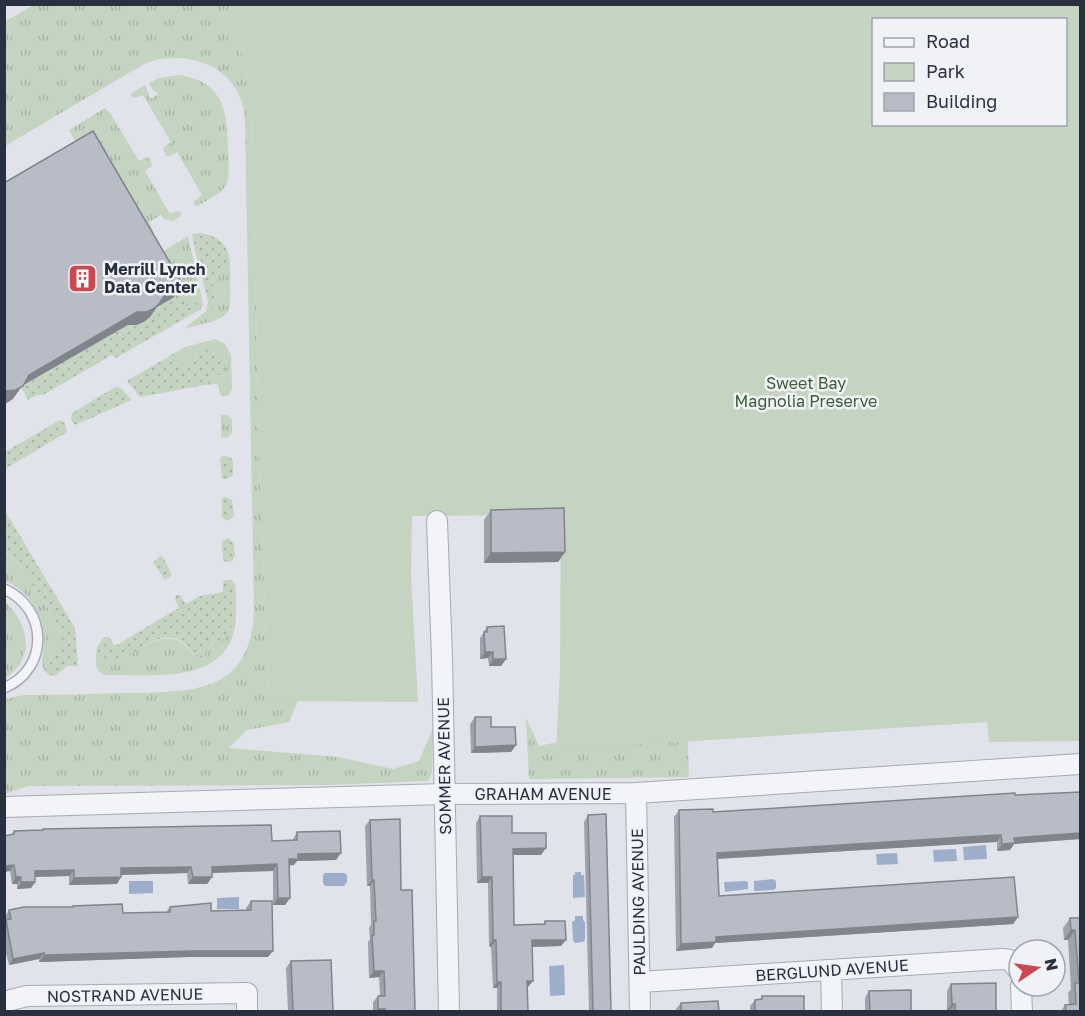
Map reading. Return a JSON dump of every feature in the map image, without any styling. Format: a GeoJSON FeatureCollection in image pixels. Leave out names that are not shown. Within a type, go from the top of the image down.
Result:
{"type":"FeatureCollection","features":[{"type":"Feature","properties":{"kind":"street","name":"SOMMER AVENUE"},"geometry":{"type":"LineString","coordinates":[[437,521],[449,1011]]}},
{"type":"Feature","properties":{"kind":"street","name":"GRAHAM AVENUE"},"geometry":{"type":"LineString","coordinates":[[4,807],[444,794],[636,793],[1080,764]]}},
{"type":"Feature","properties":{"kind":"street","name":"PAULDING AVENUE"},"geometry":{"type":"LineString","coordinates":[[636,793],[640,1011]]}},
{"type":"Feature","properties":{"kind":"street","name":"BERGLUND AVENUE"},"geometry":{"type":"LineString","coordinates":[[640,982],[1007,960]]}},
{"type":"Feature","properties":{"kind":"street"},"geometry":{"type":"LineString","coordinates":[[831,970],[832,1011]]}},
{"type":"Feature","properties":{"kind":"street","name":"NOSTRAND AVENUE"},"geometry":{"type":"LineString","coordinates":[[4,1004],[27,996],[247,1002]]}},
{"type":"Feature","properties":{"kind":"lane"},"geometry":{"type":"LineString","coordinates":[[4,589],[16,594],[27,604],[35,621],[38,638],[36,653],[30,667],[22,678],[4,688]]}},
{"type":"Feature","properties":{"kind":"green space"},"geometry":{"type":"Polygon","coordinates":[[[34,5],[229,5],[249,83],[252,112],[258,407],[268,700],[298,701],[289,722],[247,730],[229,748],[338,757],[393,769],[419,761],[433,728],[432,773],[428,781],[326,785],[28,786],[5,794],[5,699],[24,695],[173,692],[213,683],[229,673],[242,659],[250,638],[254,610],[245,119],[241,101],[229,80],[208,65],[183,58],[156,60],[144,64],[5,146],[4,22],[34,5]]]}},
{"type":"Feature","properties":{"kind":"green space","name":"Sweet Bay Magnolia Preserve"},"geometry":{"type":"Polygon","coordinates":[[[229,5],[1080,5],[1080,741],[989,742],[987,722],[556,750],[560,672],[561,515],[412,516],[411,576],[418,702],[268,701],[258,407],[252,112],[249,83],[229,5]]]}},
{"type":"Feature","properties":{"kind":"green space"},"geometry":{"type":"Polygon","coordinates":[[[664,5],[689,777],[529,779],[526,718],[539,746],[645,723],[664,5]]]}},
{"type":"Feature","properties":{"kind":"green space"},"geometry":{"type":"Polygon","coordinates":[[[179,75],[205,83],[213,90],[219,99],[226,121],[229,166],[227,184],[221,192],[198,206],[194,205],[194,201],[202,195],[177,152],[166,156],[163,148],[171,142],[143,95],[135,98],[131,96],[145,85],[151,99],[158,94],[154,92],[149,83],[159,78],[179,75]]]}},
{"type":"Feature","properties":{"kind":"green space"},"geometry":{"type":"Polygon","coordinates":[[[105,108],[139,161],[146,157],[150,159],[152,166],[145,171],[170,214],[181,212],[181,216],[173,221],[164,219],[161,215],[149,222],[154,232],[148,236],[86,135],[75,141],[69,130],[105,108]]]}},
{"type":"Feature","properties":{"kind":"green space"},"geometry":{"type":"Polygon","coordinates":[[[192,234],[213,236],[223,243],[230,261],[230,268],[222,271],[214,279],[214,306],[209,314],[206,311],[208,302],[192,234]]]}},
{"type":"Feature","properties":{"kind":"green space"},"geometry":{"type":"Polygon","coordinates":[[[188,236],[202,299],[188,307],[157,255],[188,236]]]}},
{"type":"Feature","properties":{"kind":"green space"},"geometry":{"type":"Polygon","coordinates":[[[157,255],[188,307],[202,299],[201,309],[116,358],[112,355],[43,395],[37,395],[28,400],[21,387],[128,325],[143,323],[158,307],[173,298],[157,255]]]}},
{"type":"Feature","properties":{"kind":"green space"},"geometry":{"type":"Polygon","coordinates":[[[230,268],[230,298],[227,313],[213,321],[184,329],[206,311],[209,314],[214,306],[214,279],[222,271],[230,268]]]}},
{"type":"Feature","properties":{"kind":"green space"},"geometry":{"type":"Polygon","coordinates":[[[215,339],[225,344],[231,355],[232,389],[229,395],[225,396],[220,395],[218,384],[205,385],[213,376],[220,376],[227,361],[222,357],[196,354],[191,361],[180,365],[166,358],[185,347],[215,339]]]}},
{"type":"Feature","properties":{"kind":"green space"},"geometry":{"type":"Polygon","coordinates":[[[210,346],[221,355],[228,367],[222,374],[213,376],[205,385],[140,397],[127,381],[166,358],[182,364],[186,363],[210,346]]]}},
{"type":"Feature","properties":{"kind":"green space"},"geometry":{"type":"Polygon","coordinates":[[[117,386],[132,400],[75,425],[71,420],[72,413],[117,386]]]}},
{"type":"Feature","properties":{"kind":"green space"},"geometry":{"type":"Polygon","coordinates":[[[221,415],[228,415],[232,420],[232,433],[227,438],[221,437],[221,415]]]}},
{"type":"Feature","properties":{"kind":"green space"},"geometry":{"type":"Polygon","coordinates":[[[60,420],[65,423],[67,432],[5,469],[5,452],[60,420]]]}},
{"type":"Feature","properties":{"kind":"green space"},"geometry":{"type":"Polygon","coordinates":[[[222,456],[230,457],[233,461],[233,475],[227,479],[222,479],[220,459],[222,456]]]}},
{"type":"Feature","properties":{"kind":"green space"},"geometry":{"type":"Polygon","coordinates":[[[222,498],[232,500],[234,516],[227,521],[222,517],[222,498]]]}},
{"type":"Feature","properties":{"kind":"green space"},"geometry":{"type":"Polygon","coordinates":[[[4,509],[75,628],[78,666],[67,666],[56,676],[49,675],[44,670],[53,660],[58,649],[57,628],[48,607],[17,563],[5,551],[4,509]]]}},
{"type":"Feature","properties":{"kind":"green space"},"geometry":{"type":"Polygon","coordinates":[[[228,538],[234,544],[235,555],[232,561],[226,562],[223,560],[222,541],[228,538]]]}},
{"type":"Feature","properties":{"kind":"green space"},"geometry":{"type":"Polygon","coordinates":[[[4,551],[24,573],[48,607],[57,628],[58,649],[53,660],[44,670],[42,661],[44,636],[39,616],[29,599],[5,581],[4,551]]]}},
{"type":"Feature","properties":{"kind":"green space"},"geometry":{"type":"Polygon","coordinates":[[[160,556],[163,557],[172,575],[165,580],[153,562],[160,556]]]}},
{"type":"Feature","properties":{"kind":"green space"},"geometry":{"type":"Polygon","coordinates":[[[225,580],[232,580],[236,586],[233,593],[232,624],[229,633],[223,639],[212,643],[202,657],[196,657],[182,642],[169,637],[158,639],[118,660],[107,661],[96,657],[97,647],[104,637],[109,637],[115,646],[179,608],[175,599],[176,595],[180,595],[186,604],[200,596],[223,592],[225,580]]]}},
{"type":"Feature","properties":{"kind":"green space"},"geometry":{"type":"Polygon","coordinates":[[[236,588],[235,630],[225,651],[212,662],[197,669],[160,675],[106,675],[98,671],[96,657],[108,660],[121,658],[158,640],[170,638],[182,643],[193,655],[209,648],[214,642],[223,639],[232,624],[233,593],[236,588]]]}},
{"type":"Feature","properties":{"kind":"green space"},"geometry":{"type":"Polygon","coordinates":[[[5,602],[19,620],[26,641],[21,661],[5,678],[5,602]]]}},
{"type":"Feature","properties":{"kind":"water"},"geometry":{"type":"Polygon","coordinates":[[[986,845],[987,859],[964,860],[963,847],[986,845]]]}},
{"type":"Feature","properties":{"kind":"water"},"geometry":{"type":"Polygon","coordinates":[[[956,849],[957,861],[934,862],[933,850],[956,849]]]}},
{"type":"Feature","properties":{"kind":"water"},"geometry":{"type":"Polygon","coordinates":[[[897,853],[898,864],[877,865],[876,854],[897,853]]]}},
{"type":"Feature","properties":{"kind":"water"},"geometry":{"type":"Polygon","coordinates":[[[575,872],[581,872],[581,875],[584,875],[585,897],[573,898],[575,872]]]}},
{"type":"Feature","properties":{"kind":"water"},"geometry":{"type":"Polygon","coordinates":[[[325,873],[344,873],[347,875],[347,882],[344,886],[325,886],[323,875],[325,873]]]}},
{"type":"Feature","properties":{"kind":"water"},"geometry":{"type":"Polygon","coordinates":[[[773,879],[776,881],[776,888],[773,890],[754,891],[754,881],[773,879]]]}},
{"type":"Feature","properties":{"kind":"water"},"geometry":{"type":"Polygon","coordinates":[[[129,881],[153,881],[153,893],[129,894],[129,881]]]}},
{"type":"Feature","properties":{"kind":"water"},"geometry":{"type":"Polygon","coordinates":[[[724,882],[748,882],[748,889],[725,892],[724,882]]]}},
{"type":"Feature","properties":{"kind":"water"},"geometry":{"type":"Polygon","coordinates":[[[239,897],[239,909],[217,909],[217,898],[239,897]]]}},
{"type":"Feature","properties":{"kind":"water"},"geometry":{"type":"Polygon","coordinates":[[[575,916],[583,916],[585,922],[583,942],[575,943],[573,940],[572,922],[575,916]]]}},
{"type":"Feature","properties":{"kind":"water"},"geometry":{"type":"Polygon","coordinates":[[[564,965],[565,995],[550,996],[549,966],[564,965]]]}},
{"type":"Feature","properties":{"kind":"building","name":"Merrill Lynch Data Center"},"geometry":{"type":"Polygon","coordinates":[[[93,131],[183,285],[164,296],[153,309],[137,312],[29,375],[23,386],[16,390],[4,391],[4,183],[93,131]]]}},
{"type":"Feature","properties":{"kind":"building"},"geometry":{"type":"Polygon","coordinates":[[[564,508],[565,552],[491,553],[491,510],[564,508]]]}},
{"type":"Feature","properties":{"kind":"building"},"geometry":{"type":"Polygon","coordinates":[[[504,626],[506,659],[493,659],[493,652],[485,652],[484,632],[487,632],[487,627],[504,626]]]}},
{"type":"Feature","properties":{"kind":"building"},"geometry":{"type":"Polygon","coordinates":[[[475,717],[491,717],[491,727],[515,727],[516,745],[475,747],[475,717]]]}},
{"type":"Feature","properties":{"kind":"building"},"geometry":{"type":"Polygon","coordinates":[[[1080,792],[1080,833],[1014,838],[1015,843],[1002,844],[1001,835],[997,835],[717,853],[719,896],[1014,877],[1018,917],[716,937],[716,942],[681,944],[679,810],[713,809],[713,812],[1015,793],[1015,795],[1080,792]]]}},
{"type":"Feature","properties":{"kind":"building"},"geometry":{"type":"Polygon","coordinates":[[[606,814],[611,1011],[593,1011],[588,815],[606,814]]]}},
{"type":"Feature","properties":{"kind":"building"},"geometry":{"type":"Polygon","coordinates":[[[480,816],[512,816],[512,833],[546,833],[546,848],[513,849],[514,925],[565,921],[566,940],[532,940],[533,981],[527,981],[528,1011],[501,1011],[501,982],[497,982],[496,940],[493,940],[492,877],[482,877],[480,816]]]}},
{"type":"Feature","properties":{"kind":"building"},"geometry":{"type":"Polygon","coordinates":[[[400,819],[401,890],[412,890],[415,1011],[385,1011],[385,1009],[378,1009],[378,996],[385,996],[384,971],[374,971],[372,936],[374,935],[374,921],[376,921],[370,820],[400,819]]]}},
{"type":"Feature","properties":{"kind":"building"},"geometry":{"type":"Polygon","coordinates":[[[271,825],[272,841],[297,840],[297,832],[340,831],[341,853],[298,854],[298,859],[289,859],[290,898],[278,898],[277,864],[212,867],[212,877],[193,877],[191,867],[121,868],[121,877],[74,878],[74,870],[35,871],[35,882],[21,882],[21,877],[16,877],[14,865],[4,866],[4,836],[14,834],[14,831],[271,825]]]}},
{"type":"Feature","properties":{"kind":"building"},"geometry":{"type":"Polygon","coordinates":[[[251,901],[272,901],[273,951],[44,955],[44,953],[13,959],[6,920],[11,919],[9,910],[24,907],[122,904],[123,913],[170,912],[170,907],[211,903],[211,911],[251,910],[251,901]]]}},
{"type":"Feature","properties":{"kind":"building"},"geometry":{"type":"Polygon","coordinates":[[[1070,918],[1080,918],[1080,1011],[1066,1011],[1065,1005],[1076,1004],[1075,983],[1079,983],[1075,930],[1071,930],[1070,918]]]}},
{"type":"Feature","properties":{"kind":"building"},"geometry":{"type":"Polygon","coordinates":[[[331,960],[333,1011],[293,1011],[291,961],[331,960]]]}},
{"type":"Feature","properties":{"kind":"building"},"geometry":{"type":"Polygon","coordinates":[[[996,983],[996,1011],[955,1011],[955,1004],[952,1004],[951,984],[996,983]]]}},
{"type":"Feature","properties":{"kind":"building"},"geometry":{"type":"Polygon","coordinates":[[[911,990],[911,1011],[870,1011],[869,991],[911,990]]]}},
{"type":"Feature","properties":{"kind":"building"},"geometry":{"type":"Polygon","coordinates":[[[762,996],[804,996],[804,1011],[755,1011],[755,1000],[762,999],[762,996]]]}},
{"type":"Feature","properties":{"kind":"building"},"geometry":{"type":"Polygon","coordinates":[[[718,1001],[719,1011],[681,1011],[681,1003],[718,1001]]]}},
{"type":"Feature","properties":{"kind":"place","name":"Merrill Lynch Data Center"},"geometry":{"type":"Point","coordinates":[83,278]}}]}
